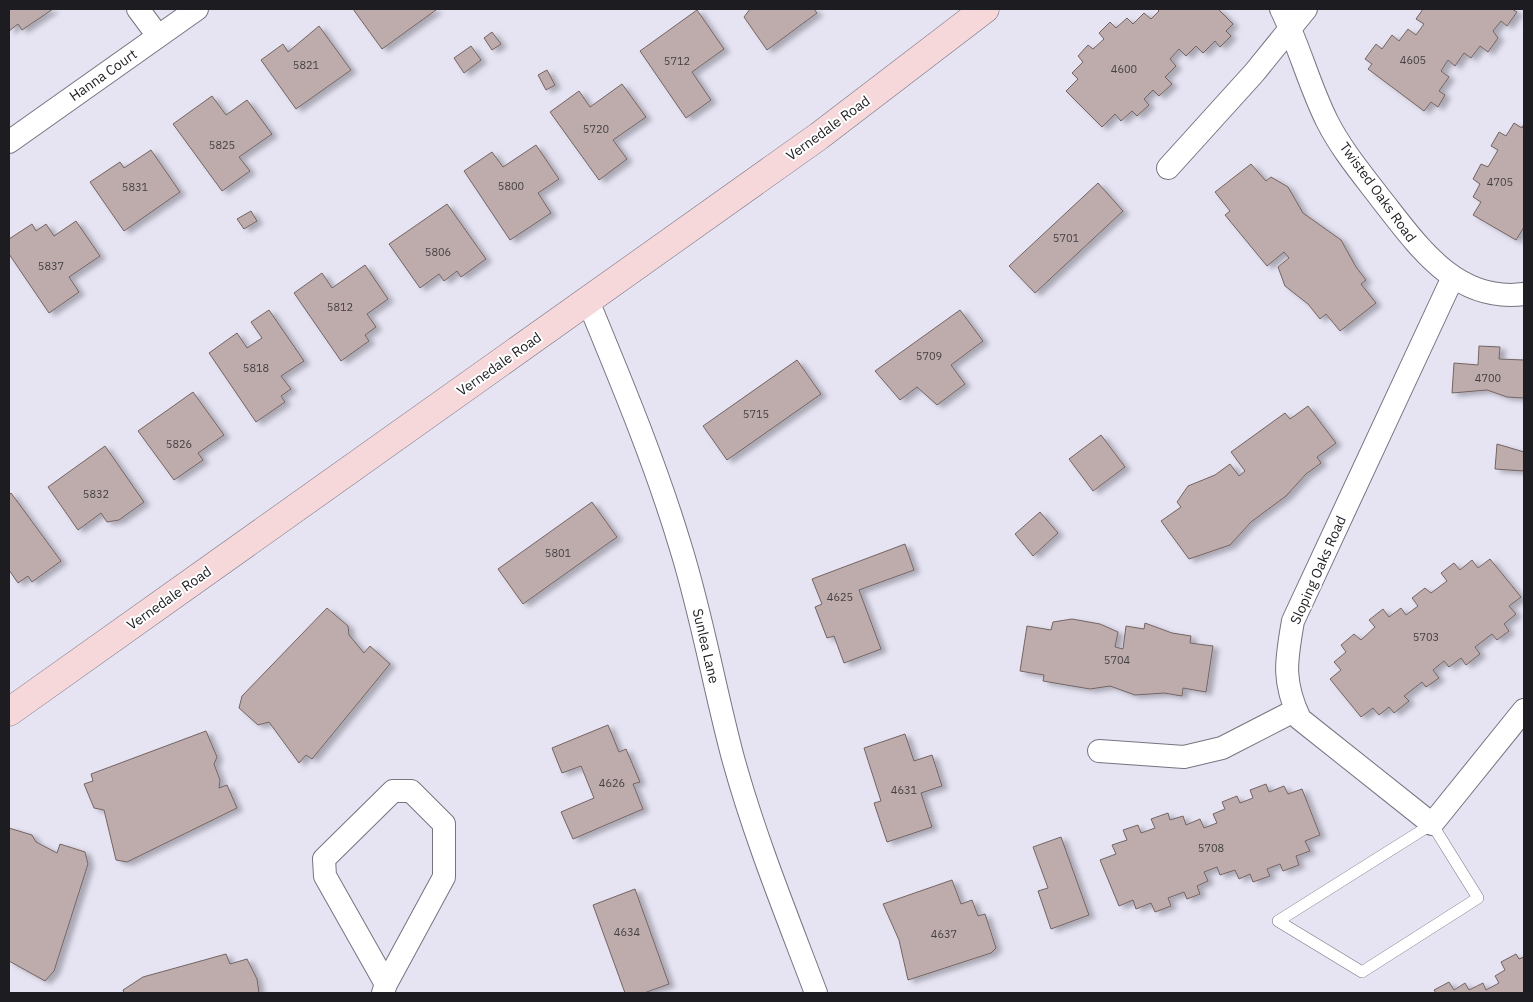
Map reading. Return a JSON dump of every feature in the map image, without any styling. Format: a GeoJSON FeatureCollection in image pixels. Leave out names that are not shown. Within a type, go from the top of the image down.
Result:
{"type":"FeatureCollection","features":[{"type":"Feature","properties":{"kind":"street"},"geometry":{"type":"LineString","coordinates":[[138,9],[158,36]]}},
{"type":"Feature","properties":{"kind":"street","name":"Hanna Court"},"geometry":{"type":"LineString","coordinates":[[9,142],[197,9]]}},
{"type":"Feature","properties":{"kind":"street","name":"Vernedale Road"},"geometry":{"type":"LineString","coordinates":[[9,712],[819,136],[985,9]]}},
{"type":"Feature","properties":{"kind":"street"},"geometry":{"type":"LineString","coordinates":[[1168,168],[1254,73],[1285,18],[1306,9]]}},
{"type":"Feature","properties":{"kind":"street","name":"Twisted Oaks Road"},"geometry":{"type":"LineString","coordinates":[[1285,18],[1327,121],[1355,165],[1419,248],[1453,278],[1474,288],[1504,296],[1524,294]]}},
{"type":"Feature","properties":{"kind":"street","name":"Sloping Oaks Road"},"geometry":{"type":"LineString","coordinates":[[1432,824],[1300,719],[1289,694],[1286,660],[1293,621],[1453,278]]}},
{"type":"Feature","properties":{"kind":"street","name":"Sunlea Lane"},"geometry":{"type":"LineString","coordinates":[[588,301],[640,428],[680,543],[734,759],[767,862],[816,993]]}},
{"type":"Feature","properties":{"kind":"street"},"geometry":{"type":"LineString","coordinates":[[1099,751],[1184,757],[1222,748],[1296,710]]}},
{"type":"Feature","properties":{"kind":"street"},"geometry":{"type":"LineString","coordinates":[[1432,824],[1524,710]]}},
{"type":"Feature","properties":{"kind":"street"},"geometry":{"type":"LineString","coordinates":[[393,791],[411,791],[444,824],[444,877],[384,989],[325,876],[324,859],[393,791]]}},
{"type":"Feature","properties":{"kind":"lane"},"geometry":{"type":"LineString","coordinates":[[1432,824],[1478,898],[1362,972],[1278,921],[1432,824]]}},
{"type":"Feature","properties":{"kind":"building"},"geometry":{"type":"Polygon","coordinates":[[[9,9],[53,9],[22,30],[18,24],[9,31],[9,9]]]}},
{"type":"Feature","properties":{"kind":"building"},"geometry":{"type":"Polygon","coordinates":[[[353,9],[435,9],[436,10],[382,49],[353,9]]]}},
{"type":"Feature","properties":{"kind":"building"},"geometry":{"type":"Polygon","coordinates":[[[750,9],[814,9],[817,13],[767,50],[744,17],[750,9]]]}},
{"type":"Feature","properties":{"kind":"building"},"geometry":{"type":"Polygon","coordinates":[[[1157,9],[1218,9],[1233,24],[1226,31],[1231,36],[1220,47],[1215,41],[1203,53],[1196,46],[1186,56],[1179,49],[1170,59],[1176,66],[1165,77],[1172,84],[1159,96],[1153,90],[1144,99],[1149,105],[1137,116],[1132,111],[1121,121],[1115,114],[1102,127],[1066,91],[1078,79],[1072,73],[1083,62],[1078,56],[1088,45],[1093,49],[1104,39],[1099,33],[1110,22],[1116,28],[1127,18],[1133,24],[1144,13],[1151,19],[1159,11],[1157,9]]]}},
{"type":"Feature","properties":{"kind":"building"},"geometry":{"type":"Polygon","coordinates":[[[1423,9],[1512,9],[1517,12],[1507,26],[1501,21],[1493,31],[1498,38],[1488,52],[1480,46],[1471,58],[1464,53],[1455,66],[1448,60],[1441,71],[1449,77],[1439,91],[1445,95],[1438,107],[1431,102],[1424,111],[1368,69],[1372,64],[1365,59],[1376,44],[1382,49],[1392,35],[1399,41],[1408,29],[1416,35],[1424,24],[1416,19],[1423,9]]]}},
{"type":"Feature","properties":{"kind":"building"},"geometry":{"type":"Polygon","coordinates":[[[697,10],[724,49],[692,72],[711,100],[686,118],[640,51],[697,10]]]}},
{"type":"Feature","properties":{"kind":"building"},"geometry":{"type":"Polygon","coordinates":[[[319,26],[351,70],[296,109],[261,60],[283,44],[288,52],[319,26]]]}},
{"type":"Feature","properties":{"kind":"building"},"geometry":{"type":"Polygon","coordinates":[[[492,32],[501,44],[492,50],[484,38],[492,32]]]}},
{"type":"Feature","properties":{"kind":"building"},"geometry":{"type":"Polygon","coordinates":[[[471,46],[481,60],[464,73],[454,58],[471,46]]]}},
{"type":"Feature","properties":{"kind":"building"},"geometry":{"type":"Polygon","coordinates":[[[547,70],[555,85],[546,90],[538,75],[547,70]]]}},
{"type":"Feature","properties":{"kind":"building"},"geometry":{"type":"Polygon","coordinates":[[[622,84],[646,117],[613,140],[627,159],[599,180],[550,112],[579,91],[590,107],[622,84]]]}},
{"type":"Feature","properties":{"kind":"building"},"geometry":{"type":"Polygon","coordinates":[[[212,96],[226,115],[247,100],[272,134],[239,157],[250,171],[222,191],[173,124],[212,96]]]}},
{"type":"Feature","properties":{"kind":"building"},"geometry":{"type":"Polygon","coordinates":[[[1514,123],[1522,128],[1524,124],[1524,227],[1516,240],[1473,215],[1481,202],[1473,197],[1480,184],[1473,179],[1481,164],[1488,167],[1498,150],[1491,146],[1499,132],[1506,136],[1514,123]]]}},
{"type":"Feature","properties":{"kind":"building"},"geometry":{"type":"Polygon","coordinates":[[[536,145],[559,179],[538,193],[551,213],[510,240],[464,171],[492,152],[503,167],[536,145]]]}},
{"type":"Feature","properties":{"kind":"building"},"geometry":{"type":"Polygon","coordinates":[[[151,150],[180,192],[124,231],[90,182],[120,162],[124,168],[151,150]]]}},
{"type":"Feature","properties":{"kind":"building"},"geometry":{"type":"Polygon","coordinates":[[[1251,164],[1266,181],[1271,177],[1288,187],[1303,213],[1341,240],[1356,267],[1366,280],[1361,284],[1376,303],[1340,331],[1326,314],[1320,319],[1308,304],[1285,286],[1278,267],[1289,258],[1284,252],[1267,266],[1225,215],[1230,211],[1215,192],[1251,164]]]}},
{"type":"Feature","properties":{"kind":"building"},"geometry":{"type":"Polygon","coordinates":[[[1098,183],[1123,211],[1035,293],[1009,266],[1098,183]]]}},
{"type":"Feature","properties":{"kind":"building"},"geometry":{"type":"Polygon","coordinates":[[[447,204],[486,259],[461,277],[457,271],[444,281],[439,274],[420,288],[389,244],[447,204]]]}},
{"type":"Feature","properties":{"kind":"building"},"geometry":{"type":"Polygon","coordinates":[[[251,211],[257,221],[244,229],[237,219],[251,211]]]}},
{"type":"Feature","properties":{"kind":"building"},"geometry":{"type":"Polygon","coordinates":[[[76,221],[100,256],[69,277],[79,292],[49,313],[9,254],[9,239],[32,224],[36,231],[46,224],[54,236],[76,221]]]}},
{"type":"Feature","properties":{"kind":"building"},"geometry":{"type":"Polygon","coordinates":[[[365,265],[388,299],[367,314],[376,327],[365,335],[369,341],[341,361],[294,293],[322,273],[332,288],[365,265]]]}},
{"type":"Feature","properties":{"kind":"building"},"geometry":{"type":"Polygon","coordinates":[[[269,310],[304,361],[281,376],[291,389],[281,396],[285,402],[256,422],[209,353],[237,333],[247,348],[262,338],[251,322],[269,310]]]}},
{"type":"Feature","properties":{"kind":"building"},"geometry":{"type":"Polygon","coordinates":[[[960,310],[983,341],[951,365],[965,384],[937,405],[917,387],[900,400],[875,371],[960,310]]]}},
{"type":"Feature","properties":{"kind":"building"},"geometry":{"type":"Polygon","coordinates":[[[1479,346],[1500,347],[1499,359],[1524,360],[1524,398],[1507,397],[1487,390],[1452,393],[1454,363],[1478,365],[1479,346]]]}},
{"type":"Feature","properties":{"kind":"building"},"geometry":{"type":"Polygon","coordinates":[[[797,360],[821,394],[727,460],[703,426],[797,360]]]}},
{"type":"Feature","properties":{"kind":"building"},"geometry":{"type":"Polygon","coordinates":[[[193,392],[224,435],[198,453],[203,460],[174,480],[138,431],[193,392]]]}},
{"type":"Feature","properties":{"kind":"building"},"geometry":{"type":"Polygon","coordinates":[[[1308,406],[1336,443],[1317,457],[1321,463],[1306,474],[1286,496],[1251,522],[1230,545],[1189,559],[1161,521],[1181,507],[1177,502],[1188,486],[1215,475],[1230,464],[1239,476],[1245,471],[1231,452],[1285,413],[1290,419],[1308,406]]]}},
{"type":"Feature","properties":{"kind":"building"},"geometry":{"type":"Polygon","coordinates":[[[1101,435],[1125,467],[1093,491],[1069,459],[1101,435]]]}},
{"type":"Feature","properties":{"kind":"building"},"geometry":{"type":"Polygon","coordinates":[[[1497,444],[1524,452],[1524,471],[1495,469],[1497,444]]]}},
{"type":"Feature","properties":{"kind":"building"},"geometry":{"type":"Polygon","coordinates":[[[105,446],[144,502],[119,520],[107,522],[101,513],[78,530],[48,487],[105,446]]]}},
{"type":"Feature","properties":{"kind":"building"},"geometry":{"type":"Polygon","coordinates":[[[11,493],[61,561],[32,582],[28,576],[18,583],[9,570],[9,495],[11,493]]]}},
{"type":"Feature","properties":{"kind":"building"},"geometry":{"type":"Polygon","coordinates":[[[592,502],[617,537],[523,604],[498,569],[592,502]]]}},
{"type":"Feature","properties":{"kind":"building"},"geometry":{"type":"Polygon","coordinates":[[[1040,512],[1058,533],[1033,556],[1015,534],[1040,512]]]}},
{"type":"Feature","properties":{"kind":"building"},"geometry":{"type":"Polygon","coordinates":[[[905,544],[914,570],[859,590],[881,649],[844,663],[834,636],[827,638],[815,607],[822,604],[812,579],[905,544]]]}},
{"type":"Feature","properties":{"kind":"building"},"geometry":{"type":"Polygon","coordinates":[[[1490,559],[1521,597],[1509,606],[1516,614],[1504,624],[1509,631],[1497,640],[1492,634],[1475,647],[1480,654],[1466,665],[1461,658],[1449,667],[1444,661],[1433,670],[1439,678],[1426,687],[1422,682],[1404,696],[1409,701],[1394,713],[1389,707],[1379,715],[1373,708],[1361,717],[1330,679],[1341,670],[1334,662],[1346,652],[1341,645],[1354,634],[1361,640],[1375,627],[1369,620],[1383,609],[1389,617],[1401,608],[1406,615],[1418,606],[1412,598],[1425,588],[1431,593],[1447,581],[1441,573],[1454,563],[1460,570],[1472,560],[1478,568],[1490,559]]]}},
{"type":"Feature","properties":{"kind":"building"},"geometry":{"type":"Polygon","coordinates":[[[327,608],[348,626],[349,635],[364,653],[370,646],[390,664],[312,759],[306,755],[299,763],[269,722],[258,725],[239,708],[242,696],[327,608]]]}},
{"type":"Feature","properties":{"kind":"building"},"geometry":{"type":"Polygon","coordinates":[[[1072,619],[1100,624],[1118,632],[1115,647],[1123,649],[1126,626],[1144,629],[1145,623],[1172,633],[1191,636],[1190,643],[1213,646],[1206,692],[1183,688],[1182,696],[1164,693],[1135,695],[1110,686],[1090,689],[1043,681],[1044,675],[1020,671],[1027,626],[1051,630],[1053,622],[1072,619]]]}},
{"type":"Feature","properties":{"kind":"building"},"geometry":{"type":"Polygon","coordinates":[[[608,725],[619,752],[626,749],[640,782],[633,784],[643,809],[573,839],[561,812],[594,798],[581,766],[562,773],[552,748],[608,725]]]}},
{"type":"Feature","properties":{"kind":"building"},"geometry":{"type":"Polygon","coordinates":[[[206,731],[217,757],[214,764],[220,780],[219,788],[227,785],[237,808],[127,862],[116,860],[104,810],[94,808],[84,784],[93,781],[91,774],[206,731]]]}},
{"type":"Feature","properties":{"kind":"building"},"geometry":{"type":"Polygon","coordinates":[[[905,734],[914,761],[932,755],[942,786],[921,793],[932,827],[887,842],[874,803],[881,801],[864,748],[905,734]]]}},
{"type":"Feature","properties":{"kind":"building"},"geometry":{"type":"Polygon","coordinates":[[[1266,784],[1269,792],[1284,786],[1288,794],[1302,789],[1320,835],[1305,841],[1310,851],[1296,856],[1299,865],[1283,871],[1280,864],[1267,869],[1270,876],[1253,882],[1250,874],[1239,879],[1235,870],[1220,875],[1217,867],[1204,872],[1208,881],[1197,886],[1200,894],[1187,899],[1184,892],[1168,898],[1171,906],[1155,912],[1151,903],[1136,909],[1133,900],[1119,906],[1100,860],[1116,854],[1112,845],[1127,840],[1123,830],[1138,825],[1141,833],[1155,828],[1151,819],[1168,813],[1170,820],[1183,816],[1186,825],[1200,819],[1204,828],[1217,823],[1213,814],[1225,809],[1222,802],[1237,796],[1240,803],[1253,798],[1250,790],[1266,784]]]}},
{"type":"Feature","properties":{"kind":"building"},"geometry":{"type":"Polygon","coordinates":[[[9,828],[32,835],[36,842],[57,853],[60,844],[85,852],[88,864],[54,971],[45,981],[9,961],[9,828]]]}},
{"type":"Feature","properties":{"kind":"building"},"geometry":{"type":"Polygon","coordinates":[[[1061,837],[1089,915],[1051,929],[1038,891],[1048,888],[1033,847],[1061,837]]]}},
{"type":"Feature","properties":{"kind":"building"},"geometry":{"type":"Polygon","coordinates":[[[952,880],[961,904],[972,900],[978,916],[985,914],[996,948],[991,953],[908,980],[899,940],[883,904],[952,880]]]}},
{"type":"Feature","properties":{"kind":"building"},"geometry":{"type":"Polygon","coordinates":[[[635,889],[669,984],[644,993],[625,993],[593,905],[635,889]]]}},
{"type":"Feature","properties":{"kind":"building"},"geometry":{"type":"Polygon","coordinates":[[[226,954],[230,964],[247,959],[257,979],[259,993],[124,993],[123,990],[143,977],[226,954]]]}},
{"type":"Feature","properties":{"kind":"building"},"geometry":{"type":"Polygon","coordinates":[[[1516,954],[1519,959],[1524,957],[1524,993],[1436,993],[1434,990],[1449,982],[1454,990],[1465,983],[1469,990],[1483,983],[1486,990],[1499,983],[1495,976],[1505,970],[1501,962],[1516,954]]]}}]}
